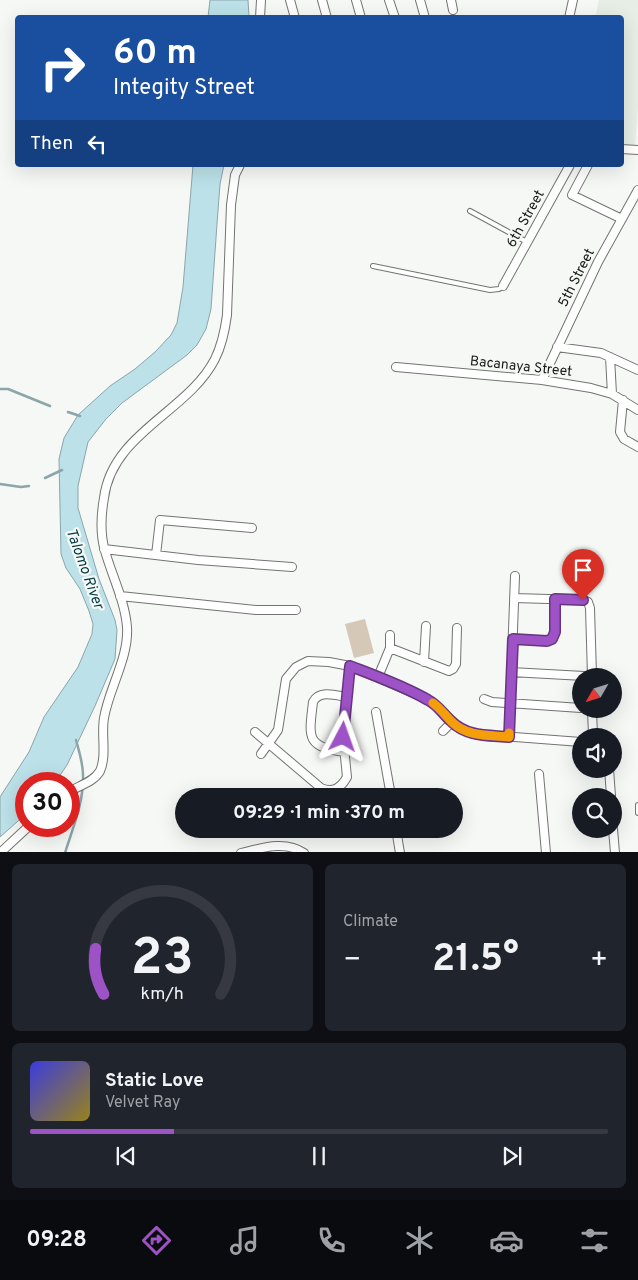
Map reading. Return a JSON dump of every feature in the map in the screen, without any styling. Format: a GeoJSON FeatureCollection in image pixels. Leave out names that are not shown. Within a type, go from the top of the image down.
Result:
{"type":"FeatureCollection","features":[{"type":"Feature","properties":{"kind":"street"},"geometry":{"type":"LineString","coordinates":[[260,15],[261,0]]}},
{"type":"Feature","properties":{"kind":"street"},"geometry":{"type":"LineString","coordinates":[[290,0],[294,15]]}},
{"type":"Feature","properties":{"kind":"street"},"geometry":{"type":"LineString","coordinates":[[322,0],[326,15]]}},
{"type":"Feature","properties":{"kind":"street"},"geometry":{"type":"LineString","coordinates":[[356,0],[360,15]]}},
{"type":"Feature","properties":{"kind":"street"},"geometry":{"type":"LineString","coordinates":[[389,0],[394,15]]}},
{"type":"Feature","properties":{"kind":"street"},"geometry":{"type":"LineString","coordinates":[[420,0],[424,15]]}},
{"type":"Feature","properties":{"kind":"street"},"geometry":{"type":"LineString","coordinates":[[451,0],[453,10]]}},
{"type":"Feature","properties":{"kind":"street"},"geometry":{"type":"LineString","coordinates":[[570,15],[573,0]]}},
{"type":"Feature","properties":{"kind":"street"},"geometry":{"type":"LineString","coordinates":[[624,149],[638,150]]}},
{"type":"Feature","properties":{"kind":"street"},"geometry":{"type":"LineString","coordinates":[[80,786],[99,772],[105,712],[126,646],[127,626],[120,596],[104,549],[102,516],[108,478],[116,462],[145,431],[197,384],[215,360],[225,332],[229,291],[233,188],[239,167]]}},
{"type":"Feature","properties":{"kind":"street","name":"6th Street"},"geometry":{"type":"LineString","coordinates":[[503,286],[569,167]]}},
{"type":"Feature","properties":{"kind":"street"},"geometry":{"type":"LineString","coordinates":[[587,167],[572,195],[622,218]]}},
{"type":"Feature","properties":{"kind":"street","name":"5th Street"},"geometry":{"type":"LineString","coordinates":[[542,380],[598,262],[638,190]]}},
{"type":"Feature","properties":{"kind":"street"},"geometry":{"type":"LineString","coordinates":[[557,347],[594,351],[638,370]]}},
{"type":"Feature","properties":{"kind":"street"},"geometry":{"type":"LineString","coordinates":[[610,357],[612,394]]}},
{"type":"Feature","properties":{"kind":"street","name":"Bacanaya Street"},"geometry":{"type":"LineString","coordinates":[[396,367],[542,380],[591,388],[612,394],[638,410]]}},
{"type":"Feature","properties":{"kind":"street"},"geometry":{"type":"LineString","coordinates":[[622,400],[620,432],[624,438],[638,447]]}},
{"type":"Feature","properties":{"kind":"street"},"geometry":{"type":"LineString","coordinates":[[156,555],[160,520],[252,528]]}},
{"type":"Feature","properties":{"kind":"street"},"geometry":{"type":"LineString","coordinates":[[104,549],[292,567]]}},
{"type":"Feature","properties":{"kind":"street"},"geometry":{"type":"LineString","coordinates":[[509,737],[515,576]]}},
{"type":"Feature","properties":{"kind":"street"},"geometry":{"type":"LineString","coordinates":[[120,596],[256,610],[296,610]]}},
{"type":"Feature","properties":{"kind":"street"},"geometry":{"type":"LineString","coordinates":[[514,598],[583,600],[589,605],[592,668]]}},
{"type":"Feature","properties":{"kind":"street"},"geometry":{"type":"LineString","coordinates":[[513,639],[547,641],[552,639],[555,632],[555,599]]}},
{"type":"Feature","properties":{"kind":"street"},"geometry":{"type":"LineString","coordinates":[[424,662],[426,626]]}},
{"type":"Feature","properties":{"kind":"street"},"geometry":{"type":"LineString","coordinates":[[390,648],[449,671],[456,664],[457,628]]}},
{"type":"Feature","properties":{"kind":"street"},"geometry":{"type":"LineString","coordinates":[[378,677],[390,648],[390,635]]}},
{"type":"Feature","properties":{"kind":"street"},"geometry":{"type":"LineString","coordinates":[[261,754],[280,725],[286,679],[293,670],[308,661],[350,666],[427,699],[465,732],[572,741]]}},
{"type":"Feature","properties":{"kind":"street"},"geometry":{"type":"LineString","coordinates":[[255,732],[321,788],[334,790],[347,777],[343,737],[350,666]]}},
{"type":"Feature","properties":{"kind":"street"},"geometry":{"type":"LineString","coordinates":[[511,672],[572,675]]}},
{"type":"Feature","properties":{"kind":"street"},"geometry":{"type":"LineString","coordinates":[[345,752],[319,746],[313,741],[310,732],[313,702],[318,696],[325,694],[346,697]]}},
{"type":"Feature","properties":{"kind":"street"},"geometry":{"type":"LineString","coordinates":[[484,699],[510,704],[572,707]]}},
{"type":"Feature","properties":{"kind":"street"},"geometry":{"type":"LineString","coordinates":[[376,712],[390,788]]}},
{"type":"Feature","properties":{"kind":"street"},"geometry":{"type":"LineString","coordinates":[[443,731],[452,722]]}},
{"type":"Feature","properties":{"kind":"street"},"geometry":{"type":"LineString","coordinates":[[539,774],[546,852]]}},
{"type":"Feature","properties":{"kind":"street"},"geometry":{"type":"LineString","coordinates":[[0,852],[17,837]]}},
{"type":"Feature","properties":{"kind":"street"},"geometry":{"type":"LineString","coordinates":[[398,838],[400,852]]}},
{"type":"Feature","properties":{"kind":"street"},"geometry":{"type":"LineString","coordinates":[[614,838],[615,852]]}},
{"type":"Feature","properties":{"kind":"street"},"geometry":{"type":"LineString","coordinates":[[241,852],[277,846],[291,846],[304,852]]}},
{"type":"Feature","properties":{"kind":"lane"},"geometry":{"type":"LineString","coordinates":[[470,211],[528,242]]}},
{"type":"Feature","properties":{"kind":"lane"},"geometry":{"type":"LineString","coordinates":[[373,266],[490,290],[499,289],[503,286]]}},
{"type":"Feature","properties":{"kind":"lane"},"geometry":{"type":"LineString","coordinates":[[638,805],[638,813]]}},
{"type":"Feature","properties":{"kind":"shaded area"},"geometry":{"type":"Polygon","coordinates":[[[599,0],[638,0],[638,108],[635,147],[624,146],[624,15],[596,15],[599,0]]]}},
{"type":"Feature","properties":{"kind":"shaded area"},"geometry":{"type":"Polygon","coordinates":[[[365,619],[374,653],[354,658],[345,624],[365,619]]]}},
{"type":"Feature","properties":{"kind":"water"},"geometry":{"type":"Polygon","coordinates":[[[210,0],[248,0],[249,15],[208,15],[210,0]]]}},
{"type":"Feature","properties":{"kind":"water","name":"Talomo River"},"geometry":{"type":"Polygon","coordinates":[[[193,167],[224,167],[220,184],[211,309],[206,329],[197,345],[187,355],[122,403],[106,419],[88,442],[78,486],[78,508],[99,579],[115,620],[117,630],[115,659],[95,706],[62,772],[16,772],[29,752],[44,717],[78,667],[92,634],[93,624],[89,611],[80,589],[66,568],[61,554],[59,459],[64,438],[78,415],[110,386],[135,369],[155,352],[171,335],[177,323],[183,287],[193,167]]]}},
{"type":"Feature","properties":{"kind":"water"},"geometry":{"type":"Polygon","coordinates":[[[15,774],[15,824],[0,837],[0,797],[15,774]]]}},
{"type":"Feature","properties":{"kind":"waterway"},"geometry":{"type":"LineString","coordinates":[[0,389],[8,389],[50,406]]}},
{"type":"Feature","properties":{"kind":"waterway"},"geometry":{"type":"LineString","coordinates":[[68,412],[80,416]]}},
{"type":"Feature","properties":{"kind":"waterway"},"geometry":{"type":"LineString","coordinates":[[45,478],[62,470]]}},
{"type":"Feature","properties":{"kind":"waterway"},"geometry":{"type":"LineString","coordinates":[[0,484],[21,487],[29,486]]}},
{"type":"Feature","properties":{"kind":"waterway"},"geometry":{"type":"LineString","coordinates":[[65,852],[77,814],[83,785],[81,757],[76,740]]}},
{"type":"Feature","properties":{"kind":"slow traffic"},"geometry":{"type":"LineString","coordinates":[[433,703],[465,732],[509,737],[509,733]]}},
{"type":"Feature","properties":{"kind":"route"},"geometry":{"type":"LineString","coordinates":[[343,737],[343,721],[350,666],[427,699],[465,732],[509,737],[513,639],[547,641],[552,639],[555,636],[555,599],[583,600]]}}]}
